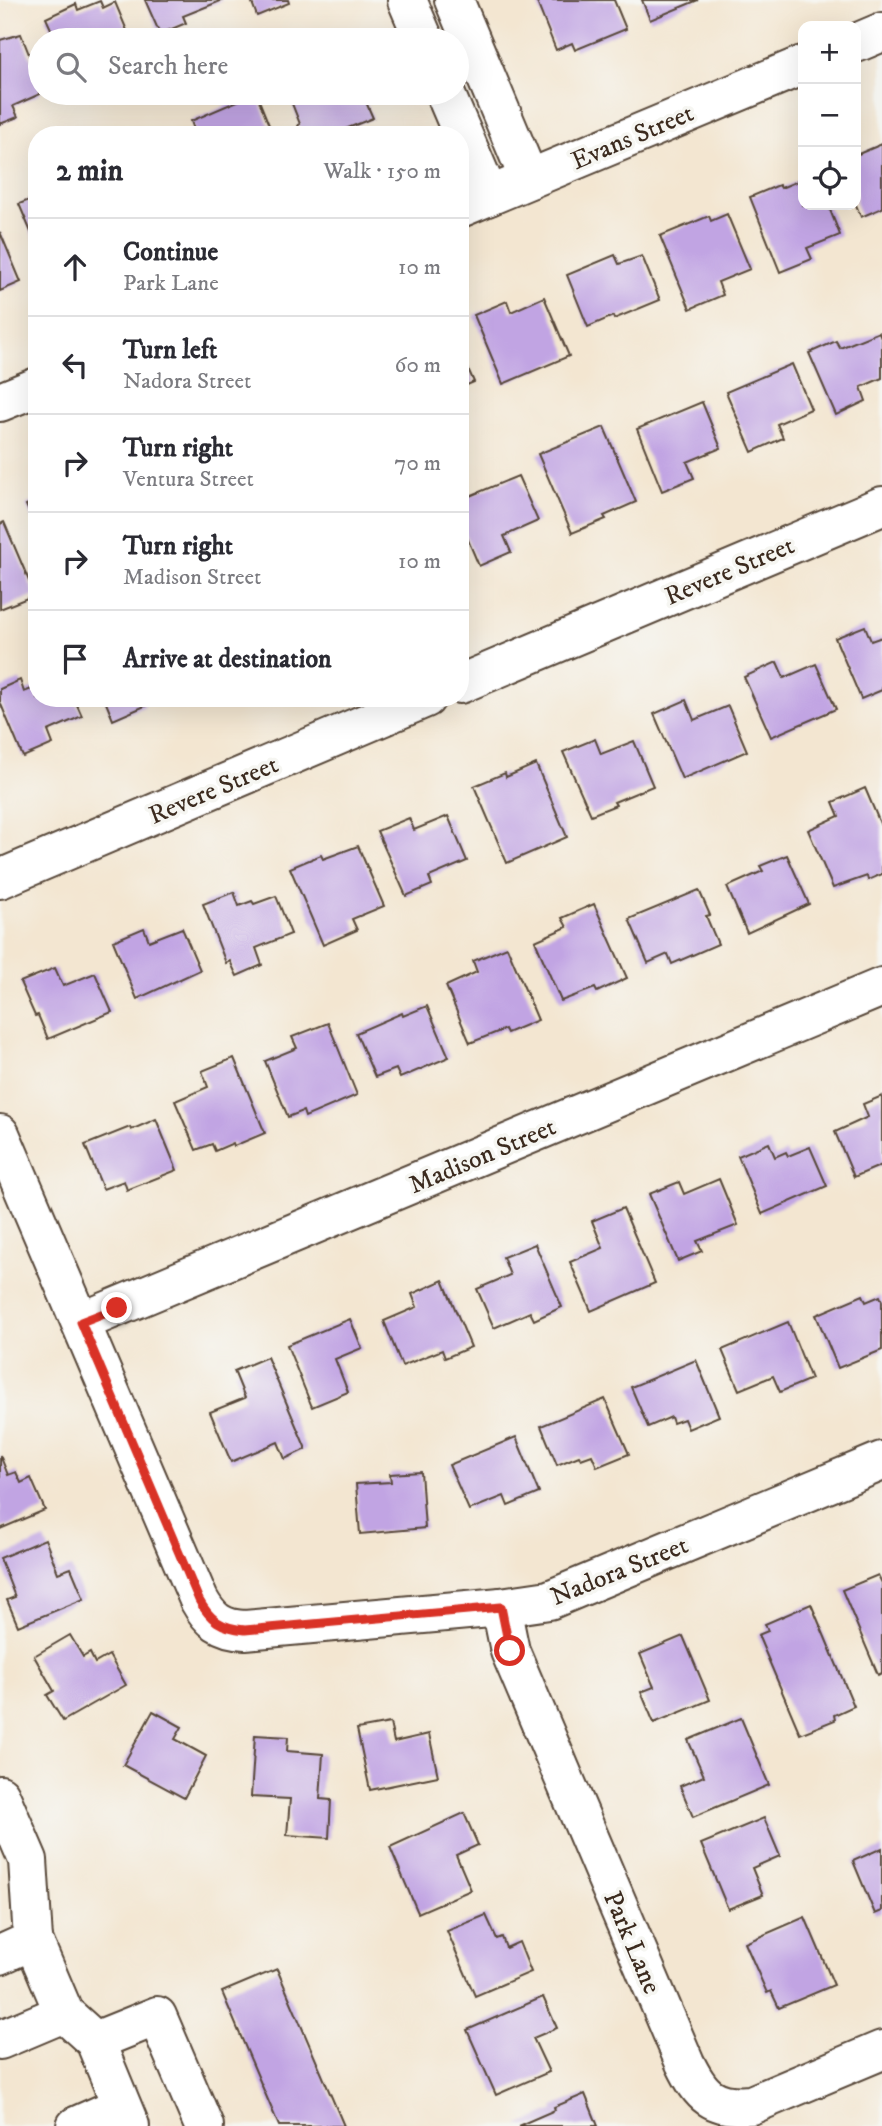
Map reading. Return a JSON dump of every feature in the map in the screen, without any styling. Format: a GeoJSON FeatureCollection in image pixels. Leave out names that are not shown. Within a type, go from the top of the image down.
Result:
{"type":"FeatureCollection","features":[{"type":"Feature","properties":{"kind":"street"},"geometry":{"type":"LineString","coordinates":[[407,0],[419,28]]}},
{"type":"Feature","properties":{"kind":"street"},"geometry":{"type":"LineString","coordinates":[[454,0],[466,28]]}},
{"type":"Feature","properties":{"kind":"street"},"geometry":{"type":"LineString","coordinates":[[861,41],[882,32]]}},
{"type":"Feature","properties":{"kind":"street"},"geometry":{"type":"LineString","coordinates":[[469,36],[529,179]]}},
{"type":"Feature","properties":{"kind":"street","name":"Evans Street"},"geometry":{"type":"LineString","coordinates":[[475,202],[798,67]]}},
{"type":"Feature","properties":{"kind":"street"},"geometry":{"type":"LineString","coordinates":[[448,105],[454,126]]}},
{"type":"Feature","properties":{"kind":"street"},"geometry":{"type":"LineString","coordinates":[[469,180],[475,202]]}},
{"type":"Feature","properties":{"kind":"street"},"geometry":{"type":"LineString","coordinates":[[0,402],[28,391]]}},
{"type":"Feature","properties":{"kind":"street","name":"Revere Street"},"geometry":{"type":"LineString","coordinates":[[469,680],[882,506]]}},
{"type":"Feature","properties":{"kind":"street","name":"Revere Street"},"geometry":{"type":"LineString","coordinates":[[0,879],[405,707]]}},
{"type":"Feature","properties":{"kind":"street","name":"Madison Street"},"geometry":{"type":"LineString","coordinates":[[81,1322],[882,987]]}},
{"type":"Feature","properties":{"kind":"street"},"geometry":{"type":"LineString","coordinates":[[0,1134],[81,1322]]}},
{"type":"Feature","properties":{"kind":"street","name":"Nadora Street"},"geometry":{"type":"LineString","coordinates":[[81,1322],[199,1600],[211,1619],[230,1629],[245,1630],[501,1607],[549,1600],[882,1461]]}},
{"type":"Feature","properties":{"kind":"street","name":"Park Lane"},"geometry":{"type":"LineString","coordinates":[[501,1607],[510,1651],[685,2063],[705,2094],[714,2102],[733,2106],[751,2105],[882,2050]]}},
{"type":"Feature","properties":{"kind":"street"},"geometry":{"type":"LineString","coordinates":[[0,1795],[28,1860],[17,1947],[64,2013],[95,2041],[126,2116],[76,2126]]}},
{"type":"Feature","properties":{"kind":"street"},"geometry":{"type":"LineString","coordinates":[[0,2040],[64,2013]]}},
{"type":"Feature","properties":{"kind":"street"},"geometry":{"type":"LineString","coordinates":[[95,2041],[157,2016],[204,2126]]}},
{"type":"Feature","properties":{"kind":"building"},"geometry":{"type":"Polygon","coordinates":[[[145,0],[223,0],[183,16],[186,23],[174,28],[157,28],[145,0]]]}},
{"type":"Feature","properties":{"kind":"building"},"geometry":{"type":"Polygon","coordinates":[[[251,0],[288,0],[289,3],[257,16],[251,0]]]}},
{"type":"Feature","properties":{"kind":"building"},"geometry":{"type":"Polygon","coordinates":[[[536,0],[614,0],[626,29],[575,50],[572,43],[556,50],[536,0]]]}},
{"type":"Feature","properties":{"kind":"building"},"geometry":{"type":"Polygon","coordinates":[[[642,0],[698,0],[650,20],[642,0]]]}},
{"type":"Feature","properties":{"kind":"building"},"geometry":{"type":"Polygon","coordinates":[[[100,1],[103,8],[115,2],[126,28],[51,28],[46,18],[76,4],[78,10],[100,1]]]}},
{"type":"Feature","properties":{"kind":"building"},"geometry":{"type":"Polygon","coordinates":[[[21,34],[28,52],[28,99],[13,106],[18,117],[0,124],[0,40],[21,34]]]}},
{"type":"Feature","properties":{"kind":"building"},"geometry":{"type":"Polygon","coordinates":[[[228,105],[261,105],[269,126],[193,126],[191,121],[228,105]]]}},
{"type":"Feature","properties":{"kind":"building"},"geometry":{"type":"Polygon","coordinates":[[[293,105],[367,105],[373,118],[353,126],[298,126],[293,105]]]}},
{"type":"Feature","properties":{"kind":"building"},"geometry":{"type":"Polygon","coordinates":[[[882,144],[882,208],[861,217],[858,210],[861,210],[861,153],[882,144]]]}},
{"type":"Feature","properties":{"kind":"building"},"geometry":{"type":"Polygon","coordinates":[[[798,181],[798,210],[830,210],[840,235],[807,248],[812,259],[780,272],[750,197],[779,185],[781,188],[798,181]]]}},
{"type":"Feature","properties":{"kind":"building"},"geometry":{"type":"Polygon","coordinates":[[[28,200],[28,225],[19,204],[28,200]]]}},
{"type":"Feature","properties":{"kind":"building"},"geometry":{"type":"Polygon","coordinates":[[[727,214],[750,269],[718,282],[723,295],[690,309],[660,236],[709,216],[711,221],[727,214]]]}},
{"type":"Feature","properties":{"kind":"building"},"geometry":{"type":"Polygon","coordinates":[[[0,232],[21,282],[0,291],[0,232]]]}},
{"type":"Feature","properties":{"kind":"building"},"geometry":{"type":"Polygon","coordinates":[[[615,255],[619,264],[642,256],[660,300],[588,327],[567,275],[615,255]]]}},
{"type":"Feature","properties":{"kind":"building"},"geometry":{"type":"Polygon","coordinates":[[[544,297],[569,356],[503,384],[474,315],[507,301],[511,312],[544,297]]]}},
{"type":"Feature","properties":{"kind":"building"},"geometry":{"type":"Polygon","coordinates":[[[879,332],[882,340],[882,378],[861,387],[866,401],[836,415],[809,353],[836,341],[840,348],[879,332]]]}},
{"type":"Feature","properties":{"kind":"building"},"geometry":{"type":"Polygon","coordinates":[[[792,364],[811,409],[777,424],[783,438],[752,452],[726,392],[792,364]]]}},
{"type":"Feature","properties":{"kind":"building"},"geometry":{"type":"Polygon","coordinates":[[[469,371],[474,382],[469,384],[469,371]]]}},
{"type":"Feature","properties":{"kind":"building"},"geometry":{"type":"Polygon","coordinates":[[[702,402],[721,448],[687,462],[694,478],[662,491],[637,429],[702,402]]]}},
{"type":"Feature","properties":{"kind":"building"},"geometry":{"type":"Polygon","coordinates":[[[604,427],[636,502],[604,516],[606,519],[572,533],[538,454],[604,427]]]}},
{"type":"Feature","properties":{"kind":"building"},"geometry":{"type":"Polygon","coordinates":[[[518,476],[538,521],[504,536],[511,552],[479,566],[469,542],[469,496],[518,476]]]}},
{"type":"Feature","properties":{"kind":"building"},"geometry":{"type":"Polygon","coordinates":[[[4,522],[28,579],[28,598],[0,609],[0,524],[4,522]]]}},
{"type":"Feature","properties":{"kind":"building"},"geometry":{"type":"Polygon","coordinates":[[[865,626],[871,641],[882,637],[882,690],[861,699],[835,638],[865,626]]]}},
{"type":"Feature","properties":{"kind":"building"},"geometry":{"type":"Polygon","coordinates":[[[777,662],[784,678],[816,664],[836,709],[771,737],[744,677],[777,662]]]}},
{"type":"Feature","properties":{"kind":"building"},"geometry":{"type":"Polygon","coordinates":[[[20,680],[24,692],[28,690],[28,707],[78,707],[82,716],[48,731],[53,744],[23,757],[0,702],[0,689],[20,680]]]}},
{"type":"Feature","properties":{"kind":"building"},"geometry":{"type":"Polygon","coordinates":[[[686,700],[694,720],[728,706],[747,751],[682,779],[654,714],[686,700]]]}},
{"type":"Feature","properties":{"kind":"building"},"geometry":{"type":"Polygon","coordinates":[[[108,707],[143,707],[113,720],[108,707]]]}},
{"type":"Feature","properties":{"kind":"building"},"geometry":{"type":"Polygon","coordinates":[[[595,739],[601,754],[634,741],[653,786],[591,815],[563,752],[595,739]]]}},
{"type":"Feature","properties":{"kind":"building"},"geometry":{"type":"Polygon","coordinates":[[[536,764],[567,837],[507,863],[474,786],[505,773],[506,777],[536,764]]]}},
{"type":"Feature","properties":{"kind":"building"},"geometry":{"type":"Polygon","coordinates":[[[865,788],[882,828],[882,874],[868,880],[867,876],[833,888],[808,830],[839,816],[833,802],[865,788]]]}},
{"type":"Feature","properties":{"kind":"building"},"geometry":{"type":"Polygon","coordinates":[[[448,816],[467,861],[429,877],[432,885],[406,896],[377,831],[409,818],[414,830],[448,816]]]}},
{"type":"Feature","properties":{"kind":"building"},"geometry":{"type":"Polygon","coordinates":[[[358,846],[384,906],[352,919],[357,930],[323,945],[290,868],[321,855],[323,859],[358,846]]]}},
{"type":"Feature","properties":{"kind":"building"},"geometry":{"type":"Polygon","coordinates":[[[787,855],[809,904],[747,933],[727,887],[763,871],[760,866],[787,855]]]}},
{"type":"Feature","properties":{"kind":"building"},"geometry":{"type":"Polygon","coordinates":[[[699,890],[718,944],[672,964],[668,954],[648,963],[629,919],[699,890]]]}},
{"type":"Feature","properties":{"kind":"building"},"geometry":{"type":"Polygon","coordinates":[[[234,892],[239,906],[276,896],[291,934],[256,948],[262,965],[237,976],[230,961],[226,963],[203,904],[234,892]]]}},
{"type":"Feature","properties":{"kind":"building"},"geometry":{"type":"Polygon","coordinates":[[[594,904],[627,978],[597,992],[595,988],[561,1001],[535,941],[567,927],[562,918],[594,904]]]}},
{"type":"Feature","properties":{"kind":"building"},"geometry":{"type":"Polygon","coordinates":[[[144,928],[149,941],[182,928],[200,970],[137,999],[113,941],[144,928]]]}},
{"type":"Feature","properties":{"kind":"building"},"geometry":{"type":"Polygon","coordinates":[[[507,947],[538,1020],[507,1033],[505,1029],[470,1043],[446,986],[477,972],[473,961],[507,947]]]}},
{"type":"Feature","properties":{"kind":"building"},"geometry":{"type":"Polygon","coordinates":[[[55,968],[63,986],[95,973],[112,1012],[48,1039],[20,982],[55,968]]]}},
{"type":"Feature","properties":{"kind":"building"},"geometry":{"type":"Polygon","coordinates":[[[427,1006],[449,1057],[400,1078],[396,1069],[375,1077],[356,1033],[402,1013],[403,1016],[427,1006]]]}},
{"type":"Feature","properties":{"kind":"building"},"geometry":{"type":"Polygon","coordinates":[[[328,1023],[357,1095],[305,1117],[303,1111],[288,1117],[265,1061],[297,1048],[292,1037],[328,1023]]]}},
{"type":"Feature","properties":{"kind":"building"},"geometry":{"type":"Polygon","coordinates":[[[234,1058],[265,1133],[215,1151],[212,1144],[196,1150],[175,1101],[208,1087],[202,1071],[234,1058]]]}},
{"type":"Feature","properties":{"kind":"building"},"geometry":{"type":"Polygon","coordinates":[[[882,1096],[882,1165],[854,1177],[835,1132],[868,1117],[863,1104],[882,1096]]]}},
{"type":"Feature","properties":{"kind":"building"},"geometry":{"type":"Polygon","coordinates":[[[156,1119],[177,1170],[127,1190],[124,1181],[103,1189],[85,1145],[156,1119]]]}},
{"type":"Feature","properties":{"kind":"building"},"geometry":{"type":"Polygon","coordinates":[[[769,1143],[775,1157],[786,1152],[788,1156],[810,1147],[827,1186],[762,1214],[738,1156],[769,1143]]]}},
{"type":"Feature","properties":{"kind":"building"},"geometry":{"type":"Polygon","coordinates":[[[719,1179],[738,1225],[697,1241],[702,1251],[678,1261],[649,1194],[679,1182],[684,1194],[719,1179]]]}},
{"type":"Feature","properties":{"kind":"building"},"geometry":{"type":"Polygon","coordinates":[[[623,1208],[655,1283],[591,1311],[570,1262],[603,1248],[592,1221],[623,1208]]]}},
{"type":"Feature","properties":{"kind":"building"},"geometry":{"type":"Polygon","coordinates":[[[535,1244],[562,1307],[534,1320],[530,1312],[494,1328],[477,1289],[510,1275],[503,1257],[535,1244]]]}},
{"type":"Feature","properties":{"kind":"building"},"geometry":{"type":"Polygon","coordinates":[[[443,1280],[471,1347],[445,1358],[442,1350],[402,1366],[384,1321],[417,1307],[412,1294],[443,1280]]]}},
{"type":"Feature","properties":{"kind":"building"},"geometry":{"type":"Polygon","coordinates":[[[863,1295],[866,1302],[880,1296],[882,1301],[882,1350],[838,1368],[816,1315],[863,1295]]]}},
{"type":"Feature","properties":{"kind":"building"},"geometry":{"type":"Polygon","coordinates":[[[350,1319],[362,1348],[335,1359],[348,1392],[312,1407],[287,1345],[350,1319]]]}},
{"type":"Feature","properties":{"kind":"building"},"geometry":{"type":"Polygon","coordinates":[[[788,1322],[811,1379],[780,1392],[773,1376],[739,1390],[722,1350],[788,1322]]]}},
{"type":"Feature","properties":{"kind":"building"},"geometry":{"type":"Polygon","coordinates":[[[267,1357],[306,1449],[285,1459],[278,1442],[231,1462],[210,1412],[245,1398],[234,1371],[267,1357]]]}},
{"type":"Feature","properties":{"kind":"building"},"geometry":{"type":"Polygon","coordinates":[[[696,1360],[719,1416],[688,1429],[684,1419],[673,1423],[671,1417],[648,1427],[631,1387],[696,1360]]]}},
{"type":"Feature","properties":{"kind":"building"},"geometry":{"type":"Polygon","coordinates":[[[605,1399],[629,1454],[597,1467],[592,1455],[581,1459],[579,1456],[557,1465],[541,1426],[605,1399]]]}},
{"type":"Feature","properties":{"kind":"building"},"geometry":{"type":"Polygon","coordinates":[[[516,1437],[539,1493],[508,1506],[504,1496],[469,1510],[449,1465],[516,1437]]]}},
{"type":"Feature","properties":{"kind":"building"},"geometry":{"type":"Polygon","coordinates":[[[0,1455],[8,1475],[16,1472],[21,1483],[31,1478],[45,1510],[0,1529],[0,1455]]]}},
{"type":"Feature","properties":{"kind":"building"},"geometry":{"type":"Polygon","coordinates":[[[421,1472],[425,1528],[360,1534],[356,1484],[391,1482],[390,1474],[421,1472]]]}},
{"type":"Feature","properties":{"kind":"building"},"geometry":{"type":"Polygon","coordinates":[[[45,1539],[58,1573],[71,1568],[84,1599],[18,1626],[7,1600],[15,1597],[0,1558],[45,1539]]]}},
{"type":"Feature","properties":{"kind":"building"},"geometry":{"type":"Polygon","coordinates":[[[878,1575],[882,1583],[882,1673],[878,1675],[842,1590],[878,1575]]]}},
{"type":"Feature","properties":{"kind":"building"},"geometry":{"type":"Polygon","coordinates":[[[811,1604],[854,1706],[834,1715],[835,1720],[800,1734],[758,1635],[768,1631],[765,1624],[811,1604]]]}},
{"type":"Feature","properties":{"kind":"building"},"geometry":{"type":"Polygon","coordinates":[[[70,1635],[83,1657],[90,1653],[95,1663],[109,1655],[126,1685],[63,1721],[47,1695],[54,1691],[34,1656],[70,1635]]]}},
{"type":"Feature","properties":{"kind":"building"},"geometry":{"type":"Polygon","coordinates":[[[683,1636],[710,1700],[654,1723],[641,1692],[654,1687],[640,1654],[683,1636]]]}},
{"type":"Feature","properties":{"kind":"building"},"geometry":{"type":"Polygon","coordinates":[[[153,1711],[182,1727],[175,1739],[206,1756],[184,1798],[123,1765],[153,1711]]]}},
{"type":"Feature","properties":{"kind":"building"},"geometry":{"type":"Polygon","coordinates":[[[741,1718],[769,1785],[693,1817],[680,1786],[704,1776],[688,1740],[741,1718]]]}},
{"type":"Feature","properties":{"kind":"building"},"geometry":{"type":"Polygon","coordinates":[[[390,1723],[394,1742],[429,1734],[438,1776],[370,1790],[357,1729],[390,1723]]]}},
{"type":"Feature","properties":{"kind":"building"},"geometry":{"type":"Polygon","coordinates":[[[255,1735],[288,1737],[287,1751],[323,1754],[320,1799],[331,1800],[329,1838],[287,1835],[290,1799],[251,1797],[255,1735]]]}},
{"type":"Feature","properties":{"kind":"building"},"geometry":{"type":"Polygon","coordinates":[[[464,1813],[478,1845],[456,1855],[471,1890],[418,1913],[390,1847],[464,1813]]]}},
{"type":"Feature","properties":{"kind":"building"},"geometry":{"type":"Polygon","coordinates":[[[764,1818],[780,1856],[752,1868],[763,1895],[728,1909],[701,1844],[764,1818]]]}},
{"type":"Feature","properties":{"kind":"building"},"geometry":{"type":"Polygon","coordinates":[[[882,1848],[882,1911],[875,1914],[853,1861],[882,1848]]]}},
{"type":"Feature","properties":{"kind":"building"},"geometry":{"type":"Polygon","coordinates":[[[486,1915],[497,1939],[502,1937],[506,1948],[519,1942],[531,1972],[475,1996],[447,1931],[486,1915]]]}},
{"type":"Feature","properties":{"kind":"building"},"geometry":{"type":"Polygon","coordinates":[[[805,1917],[834,1985],[779,2008],[771,1991],[767,1993],[745,1943],[805,1917]]]}},
{"type":"Feature","properties":{"kind":"building"},"geometry":{"type":"Polygon","coordinates":[[[277,1969],[344,2126],[279,2126],[222,1992],[277,1969]]]}},
{"type":"Feature","properties":{"kind":"building"},"geometry":{"type":"Polygon","coordinates":[[[543,1997],[557,2028],[533,2038],[549,2072],[496,2095],[467,2030],[543,1997]]]}},
{"type":"Feature","properties":{"kind":"building"},"geometry":{"type":"Polygon","coordinates":[[[585,2094],[598,2126],[518,2126],[555,2110],[554,2107],[585,2094]]]}},
{"type":"Feature","properties":{"kind":"route"},"geometry":{"type":"LineString","coordinates":[[117,1308],[81,1322],[199,1600],[211,1619],[230,1629],[245,1630],[501,1607],[510,1651]]}}]}
